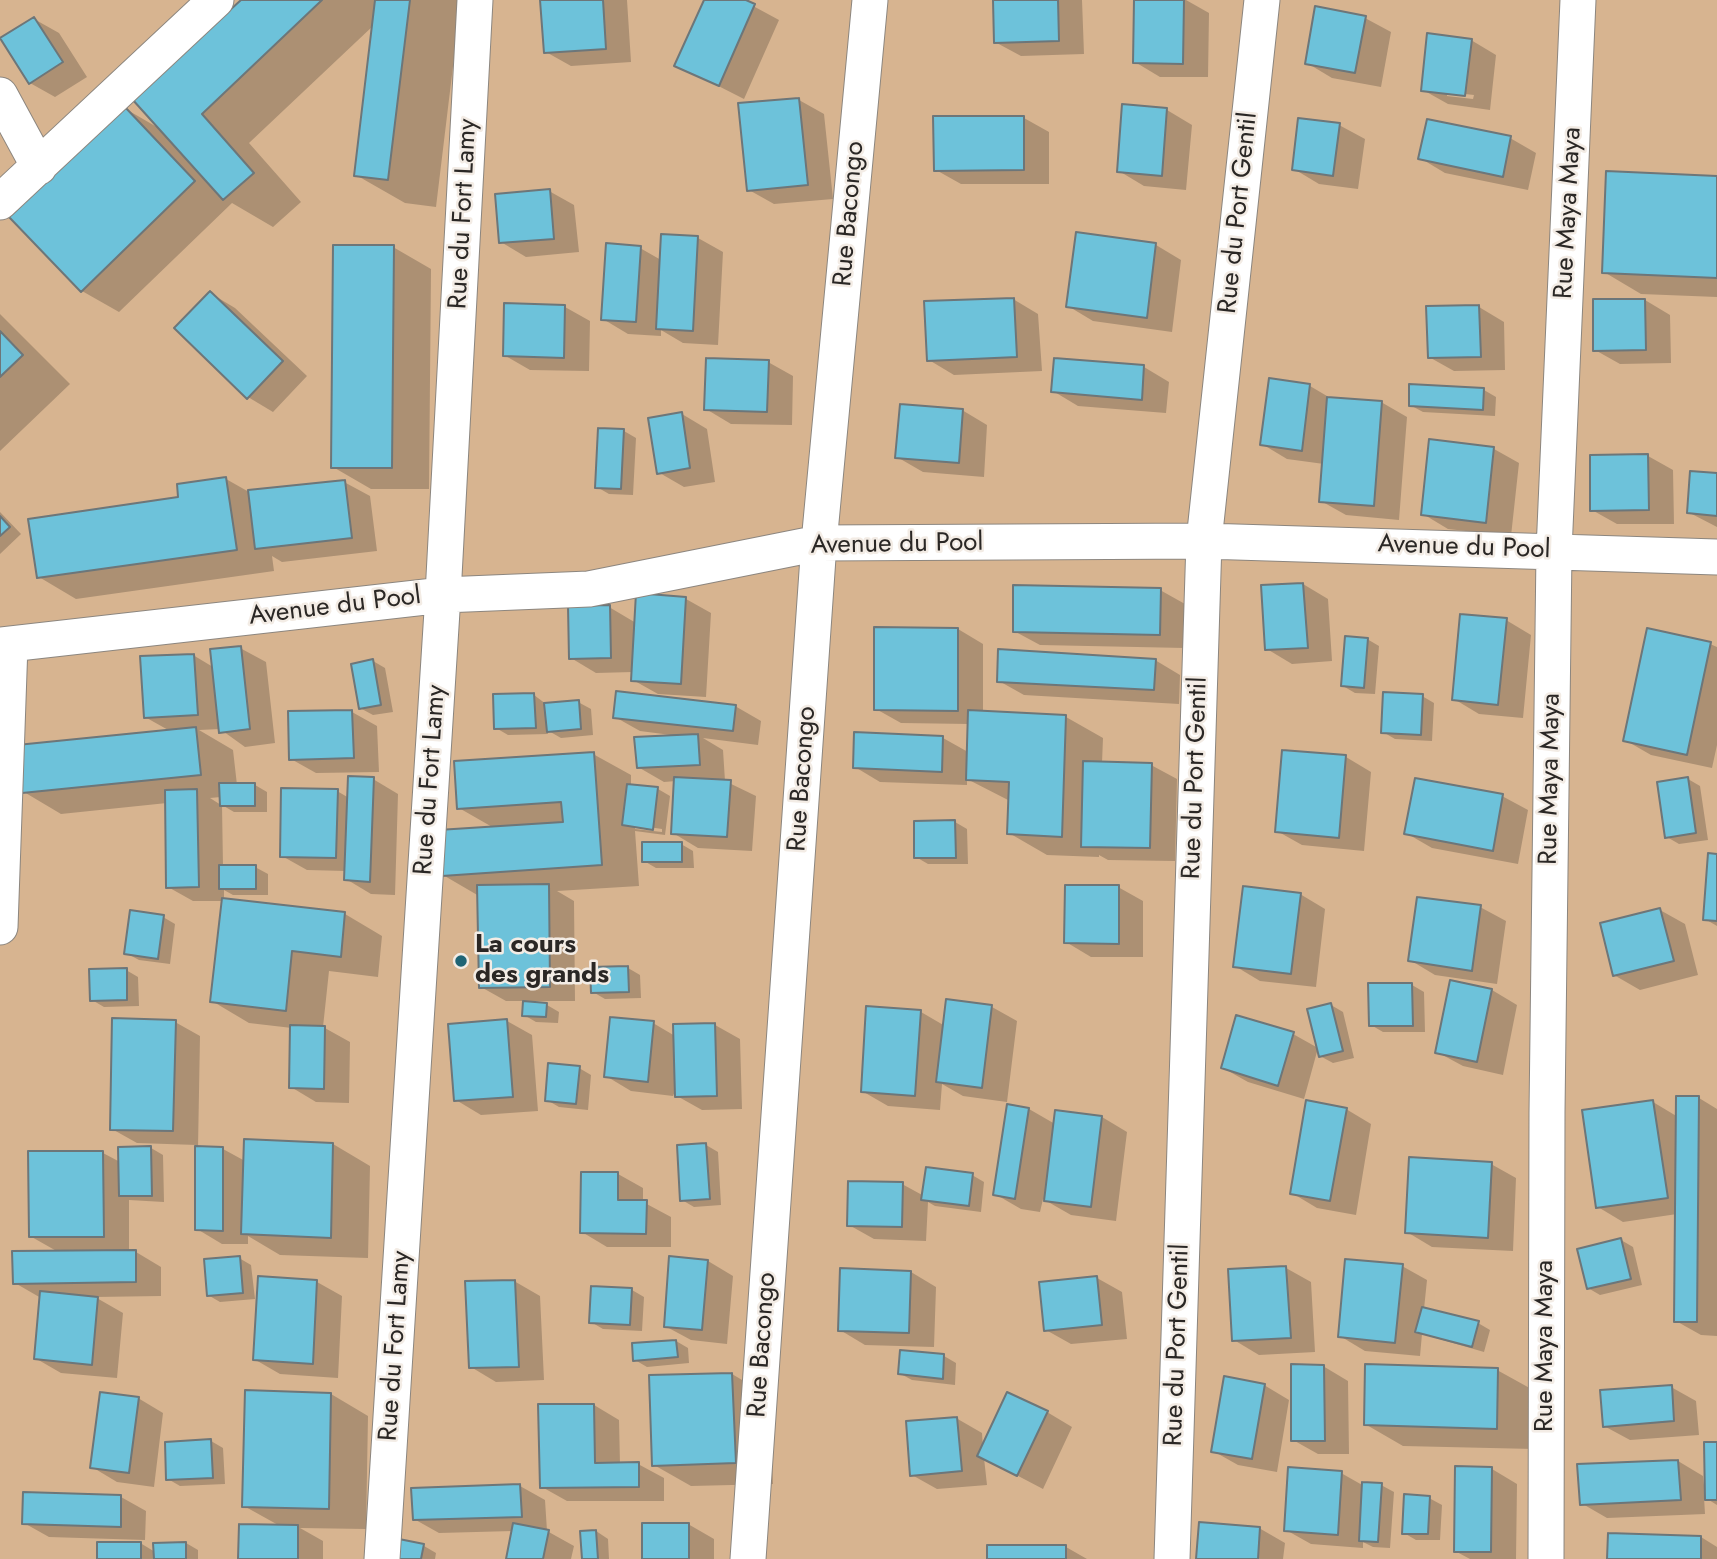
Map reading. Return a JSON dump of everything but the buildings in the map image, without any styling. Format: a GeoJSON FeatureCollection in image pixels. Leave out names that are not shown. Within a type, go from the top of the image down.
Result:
{"type":"FeatureCollection","features":[{"type":"Feature","properties":{"kind":"street"},"geometry":{"type":"LineString","coordinates":[[0,202],[216,0]]}},
{"type":"Feature","properties":{"kind":"street","name":"Rue du Fort Lamy"},"geometry":{"type":"LineString","coordinates":[[382,1559],[443,595],[475,0]]}},
{"type":"Feature","properties":{"kind":"street","name":"Rue Bacongo"},"geometry":{"type":"LineString","coordinates":[[748,1559],[819,543],[870,0]]}},
{"type":"Feature","properties":{"kind":"street","name":"Rue du Port Gentil"},"geometry":{"type":"LineString","coordinates":[[1172,1559],[1204,541],[1262,0]]}},
{"type":"Feature","properties":{"kind":"street","name":"Rue Maya Maya"},"geometry":{"type":"LineString","coordinates":[[1546,1559],[1547,1112],[1554,551],[1578,0]]}},
{"type":"Feature","properties":{"kind":"street"},"geometry":{"type":"LineString","coordinates":[[0,95],[39,167]]}},
{"type":"Feature","properties":{"kind":"street","name":"Avenue du Pool"},"geometry":{"type":"LineString","coordinates":[[5,645],[443,595],[589,589],[819,543],[1204,541],[1717,557]]}},
{"type":"Feature","properties":{"kind":"street"},"geometry":{"type":"LineString","coordinates":[[0,927],[5,645]]}},
{"type":"Feature","properties":{"kind":"shaded area"},"geometry":{"type":"Polygon","coordinates":[[[0,0],[1717,0],[1717,1559],[0,1559],[0,0]]]}},
{"type":"Feature","properties":{"kind":"place","name":"La cours des grands"},"geometry":{"type":"Point","coordinates":[461,961]}}]}
